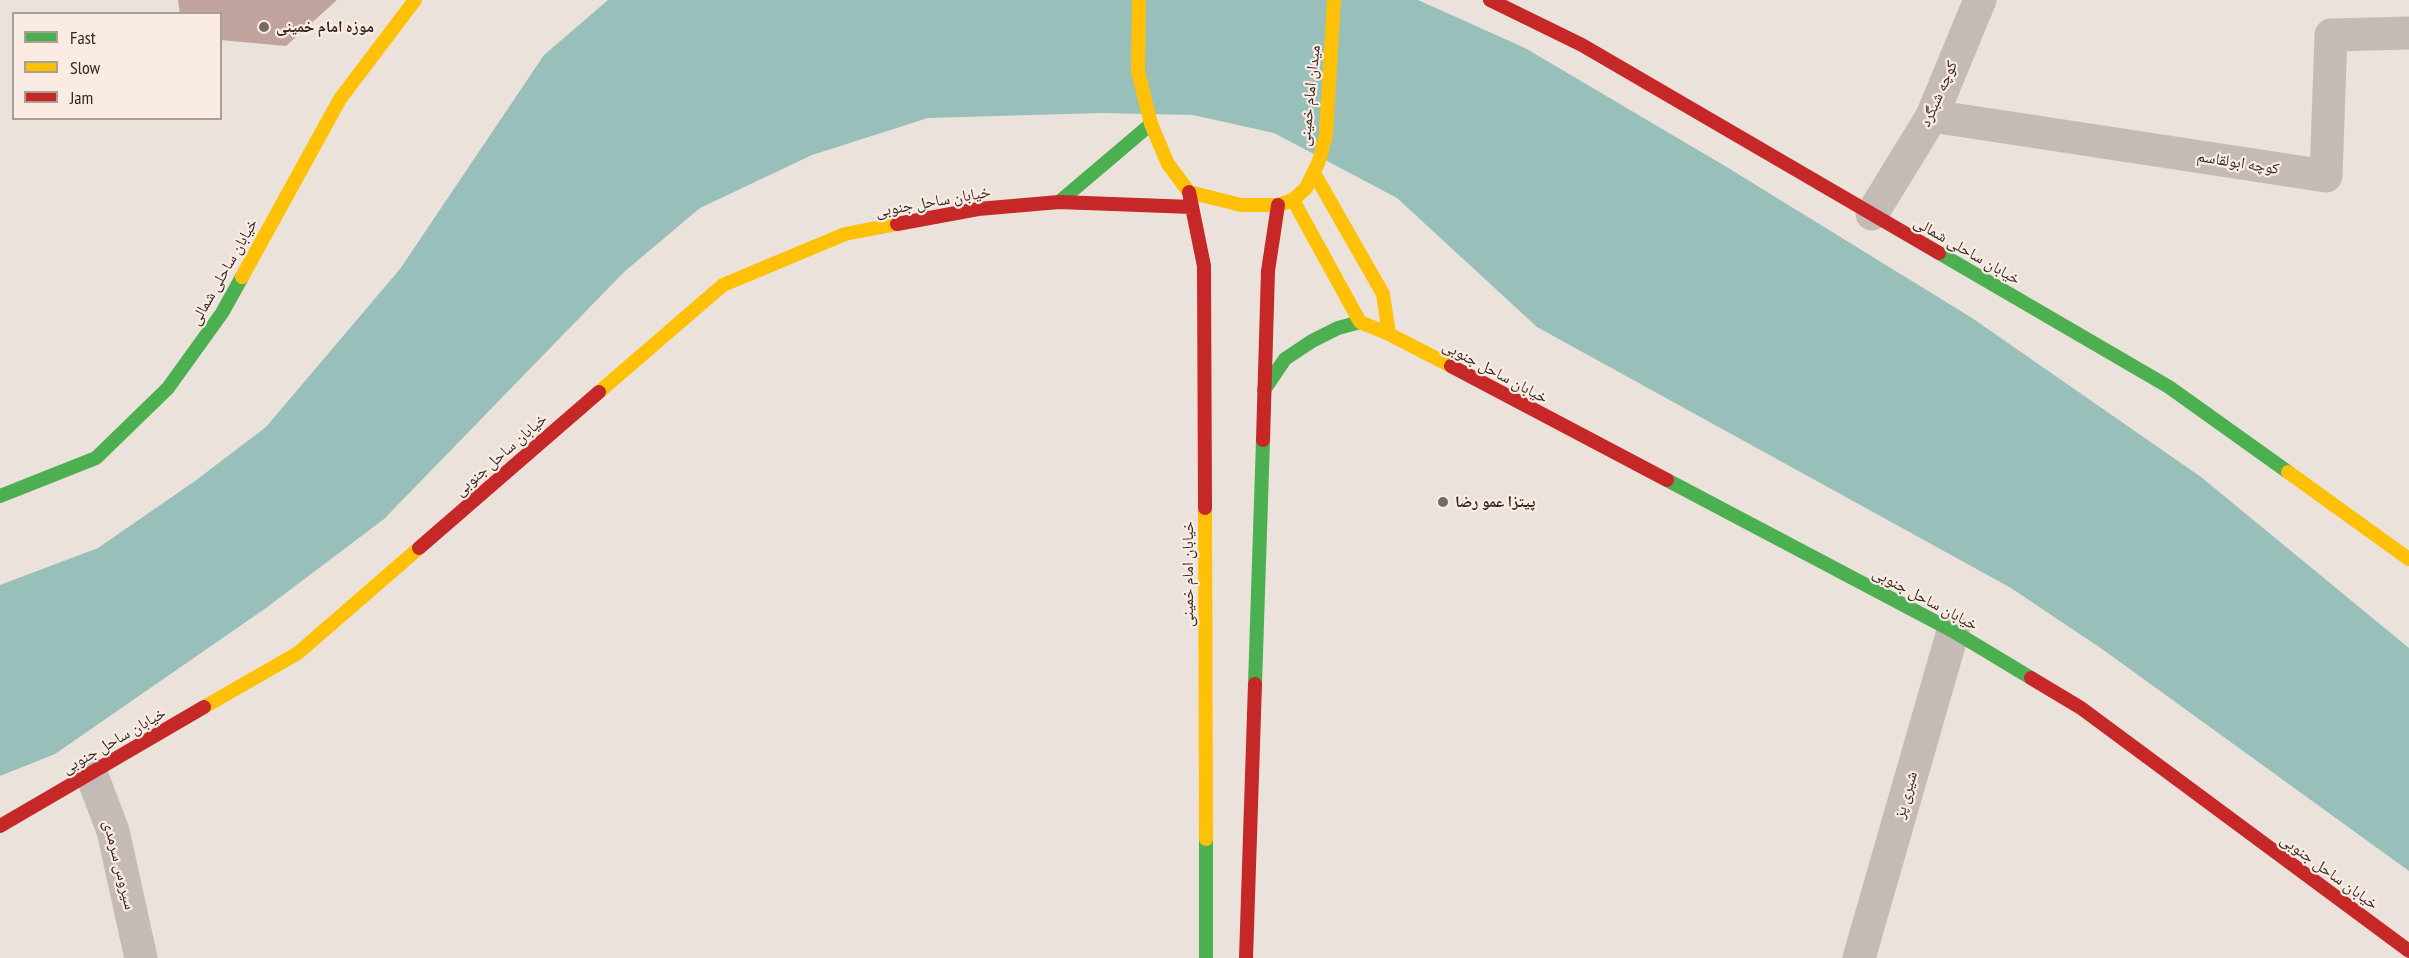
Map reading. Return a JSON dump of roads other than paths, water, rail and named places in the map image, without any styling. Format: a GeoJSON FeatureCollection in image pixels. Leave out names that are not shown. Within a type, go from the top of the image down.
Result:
{"type":"FeatureCollection","features":[{"type":"Feature","properties":{"kind":"main road","name":"خیابان ساحلی شمالی"},"geometry":{"type":"LineString","coordinates":[[0,496],[96,458],[168,388],[222,313],[340,99],[415,0]]}},
{"type":"Feature","properties":{"kind":"main road"},"geometry":{"type":"LineString","coordinates":[[1139,0],[1138,71],[1150,121],[1168,164],[1189,192],[1241,205],[1278,205],[1293,200],[1360,322],[1338,328],[1312,341],[1285,359],[1264,390]]}},
{"type":"Feature","properties":{"kind":"main road","name":"میدان امام خمینی"},"geometry":{"type":"LineString","coordinates":[[1293,200],[1306,188],[1316,167],[1326,135],[1334,0]]}},
{"type":"Feature","properties":{"kind":"main road","name":"خیابان ساحلی شمالی"},"geometry":{"type":"LineString","coordinates":[[1491,0],[1581,45],[2169,387],[2409,559]]}},
{"type":"Feature","properties":{"kind":"main road"},"geometry":{"type":"LineString","coordinates":[[1059,202],[1150,121]]}},
{"type":"Feature","properties":{"kind":"main road"},"geometry":{"type":"LineString","coordinates":[[1316,167],[1383,294],[1389,334]]}},
{"type":"Feature","properties":{"kind":"main road","name":"خیابان امام خمینی"},"geometry":{"type":"LineString","coordinates":[[1189,192],[1204,266],[1206,958]]}},
{"type":"Feature","properties":{"kind":"main road","name":"خیابان ساحل جنوبی"},"geometry":{"type":"LineString","coordinates":[[0,826],[298,653],[723,285],[845,234],[978,208],[1059,202],[1192,207]]}},
{"type":"Feature","properties":{"kind":"main road"},"geometry":{"type":"LineString","coordinates":[[1246,958],[1268,271],[1278,205]]}},
{"type":"Feature","properties":{"kind":"main road","name":"خیابان ساحل جنوبی"},"geometry":{"type":"LineString","coordinates":[[1360,322],[1389,334],[1953,632],[2081,708],[2409,951]]}},
{"type":"Feature","properties":{"kind":"street","name":"کوچه شبگرد"},"geometry":{"type":"LineString","coordinates":[[1872,214],[1932,116],[1980,0]]}},
{"type":"Feature","properties":{"kind":"street","name":"کوچه ابولقاسم"},"geometry":{"type":"LineString","coordinates":[[1932,116],[2326,176],[2331,35],[2409,33]]}},
{"type":"Feature","properties":{"kind":"street","name":"شیری پز"},"geometry":{"type":"LineString","coordinates":[[1858,958],[1953,632]]}},
{"type":"Feature","properties":{"kind":"street","name":"سیروس سرمدی"},"geometry":{"type":"LineString","coordinates":[[91,773],[113,831],[141,958]]}},
{"type":"Feature","properties":{"kind":"water"},"geometry":{"type":"Polygon","coordinates":[[[608,0],[1418,0],[1525,48],[1725,166],[1972,318],[2201,477],[2409,648],[2409,871],[2102,649],[2011,588],[1537,327],[1397,198],[1274,133],[1193,115],[1102,113],[928,118],[812,155],[700,208],[624,272],[384,519],[266,608],[55,754],[0,776],[0,585],[98,548],[195,481],[266,427],[400,269],[544,55],[608,0]]]}},
{"type":"Feature","properties":{"kind":"place","name":"موزه امام خمینی"},"geometry":{"type":"Point","coordinates":[264,27]}},
{"type":"Feature","properties":{"kind":"place","name":"پیتزا عمو رضا"},"geometry":{"type":"Point","coordinates":[1443,502]}}]}
